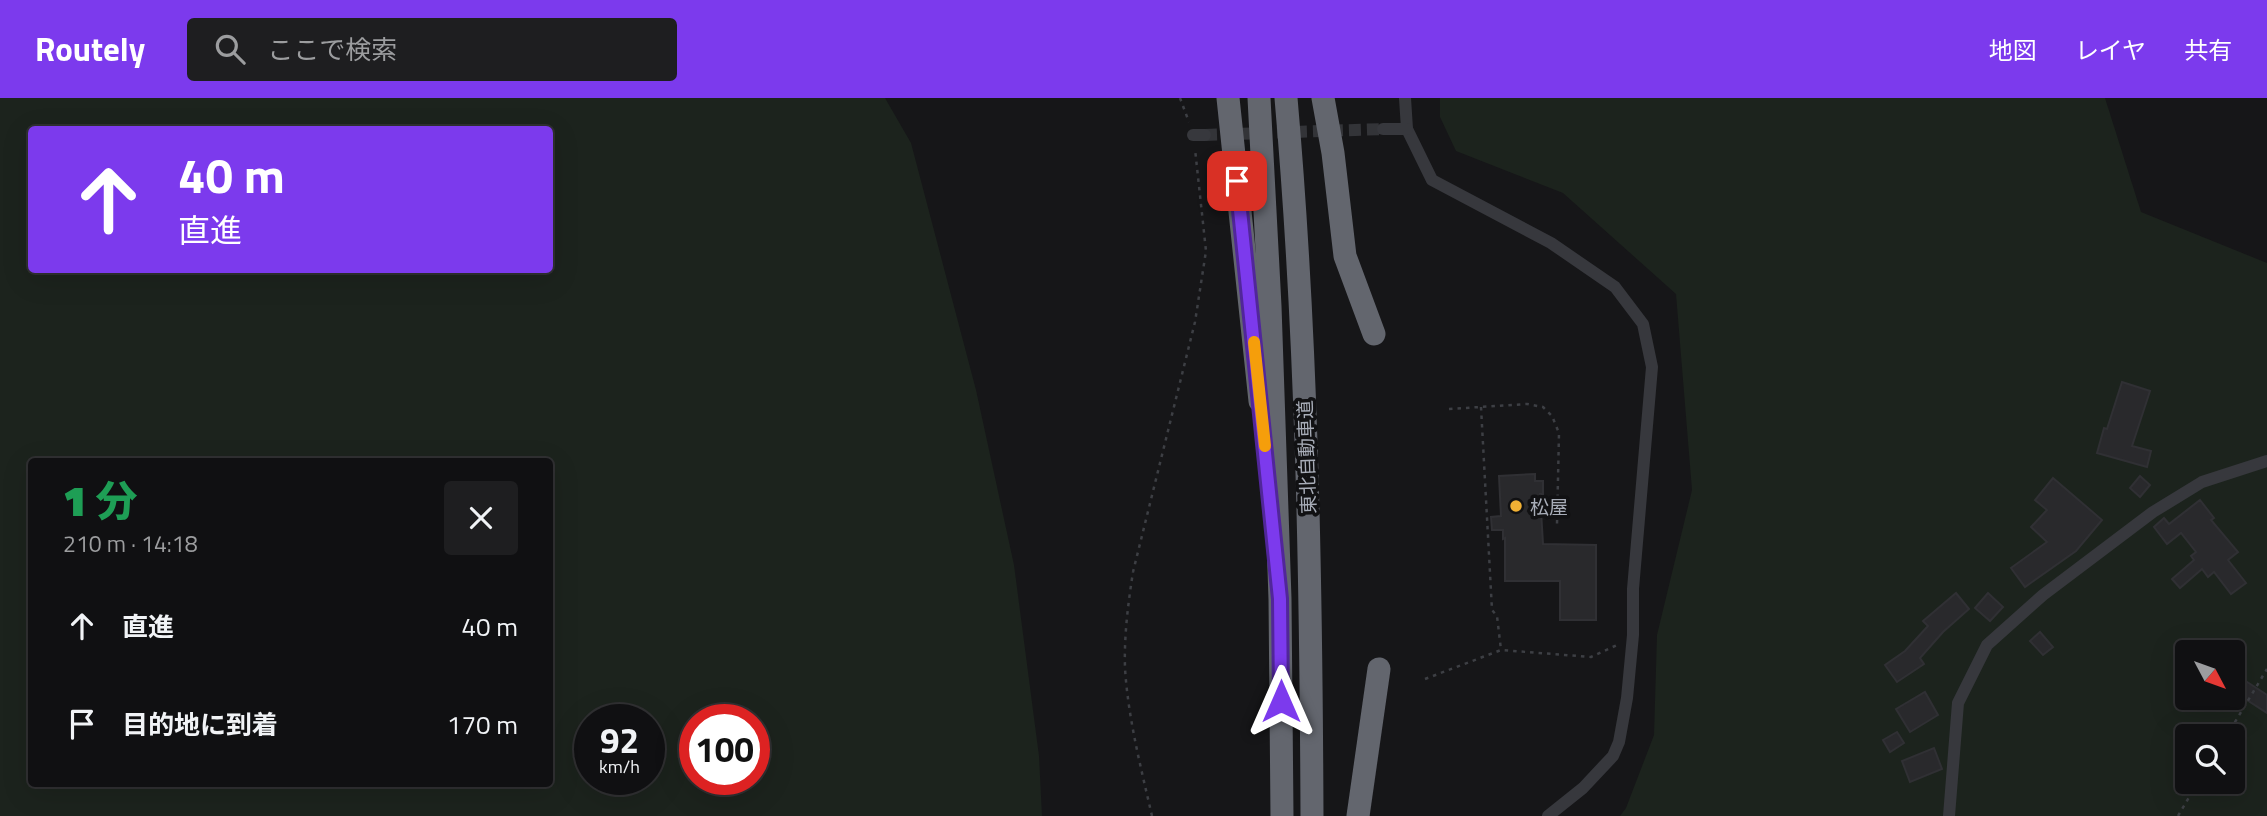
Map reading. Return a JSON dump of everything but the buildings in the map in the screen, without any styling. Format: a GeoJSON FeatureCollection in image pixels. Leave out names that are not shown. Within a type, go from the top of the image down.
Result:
{"type":"FeatureCollection","features":[{"type":"Feature","properties":{"kind":"highway"},"geometry":{"type":"LineString","coordinates":[[1228,98],[1280,599]]}},
{"type":"Feature","properties":{"kind":"highway","name":"東北自動車道"},"geometry":{"type":"LineString","coordinates":[[1259,98],[1270,306],[1280,599],[1282,816]]}},
{"type":"Feature","properties":{"kind":"highway","name":"東北自動車道"},"geometry":{"type":"LineString","coordinates":[[1286,98],[1299,291],[1307,490],[1312,816]]}},
{"type":"Feature","properties":{"kind":"highway"},"geometry":{"type":"LineString","coordinates":[[1323,98],[1333,153],[1345,256],[1374,334]]}},
{"type":"Feature","properties":{"kind":"highway"},"geometry":{"type":"LineString","coordinates":[[1358,816],[1379,669]]}},
{"type":"Feature","properties":{"kind":"street"},"geometry":{"type":"LineString","coordinates":[[1405,98],[1408,129],[1432,180],[1551,243],[1615,287],[1643,324],[1652,367],[1633,589],[1633,637],[1627,698],[1619,741],[1613,756],[1583,788],[1548,816]]}},
{"type":"Feature","properties":{"kind":"street"},"geometry":{"type":"LineString","coordinates":[[1382,129],[1408,129]]}},
{"type":"Feature","properties":{"kind":"street"},"geometry":{"type":"LineString","coordinates":[[1949,816],[1958,704],[1987,645],[2043,595],[2152,512],[2203,482],[2267,461]]}},
{"type":"Feature","properties":{"kind":"path"},"geometry":{"type":"LineString","coordinates":[[1152,816],[1136,742],[1125,669],[1126,614],[1133,572],[1195,322],[1206,251],[1199,135],[1180,98]]}},
{"type":"Feature","properties":{"kind":"path"},"geometry":{"type":"LineString","coordinates":[[1449,409],[1527,404],[1543,407],[1552,416],[1559,433],[1557,524]]}},
{"type":"Feature","properties":{"kind":"path"},"geometry":{"type":"LineString","coordinates":[[1481,407],[1492,610],[1497,616],[1501,650]]}},
{"type":"Feature","properties":{"kind":"path"},"geometry":{"type":"LineString","coordinates":[[1425,679],[1501,650],[1591,657],[1633,637]]}},
{"type":"Feature","properties":{"kind":"path"},"geometry":{"type":"LineString","coordinates":[[2234,724],[2267,669]]}},
{"type":"Feature","properties":{"kind":"path"},"geometry":{"type":"LineString","coordinates":[[2178,816],[2191,794]]}},
{"type":"Feature","properties":{"kind":"shaded area"},"geometry":{"type":"Polygon","coordinates":[[[0,98],[885,98],[911,143],[976,390],[1014,565],[1039,756],[1042,816],[0,816],[0,98]]]}},
{"type":"Feature","properties":{"kind":"shaded area"},"geometry":{"type":"Polygon","coordinates":[[[1440,98],[2105,98],[2141,212],[2267,263],[2267,816],[1620,816],[1626,808],[1654,735],[1657,635],[1692,490],[1676,294],[1563,193],[1456,151],[1440,117],[1440,98]]]}},
{"type":"Feature","properties":{"kind":"tunnel"},"geometry":{"type":"LineString","coordinates":[[1205,135],[1383,129]]}},
{"type":"Feature","properties":{"kind":"slow traffic"},"geometry":{"type":"LineString","coordinates":[[1254,342],[1265,446]]}},
{"type":"Feature","properties":{"kind":"place","name":"松屋"},"geometry":{"type":"Point","coordinates":[1516,506]}},
{"type":"Feature","properties":{"kind":"route"},"geometry":{"type":"LineString","coordinates":[[1237,181],[1280,599],[1281,701]]}}]}
